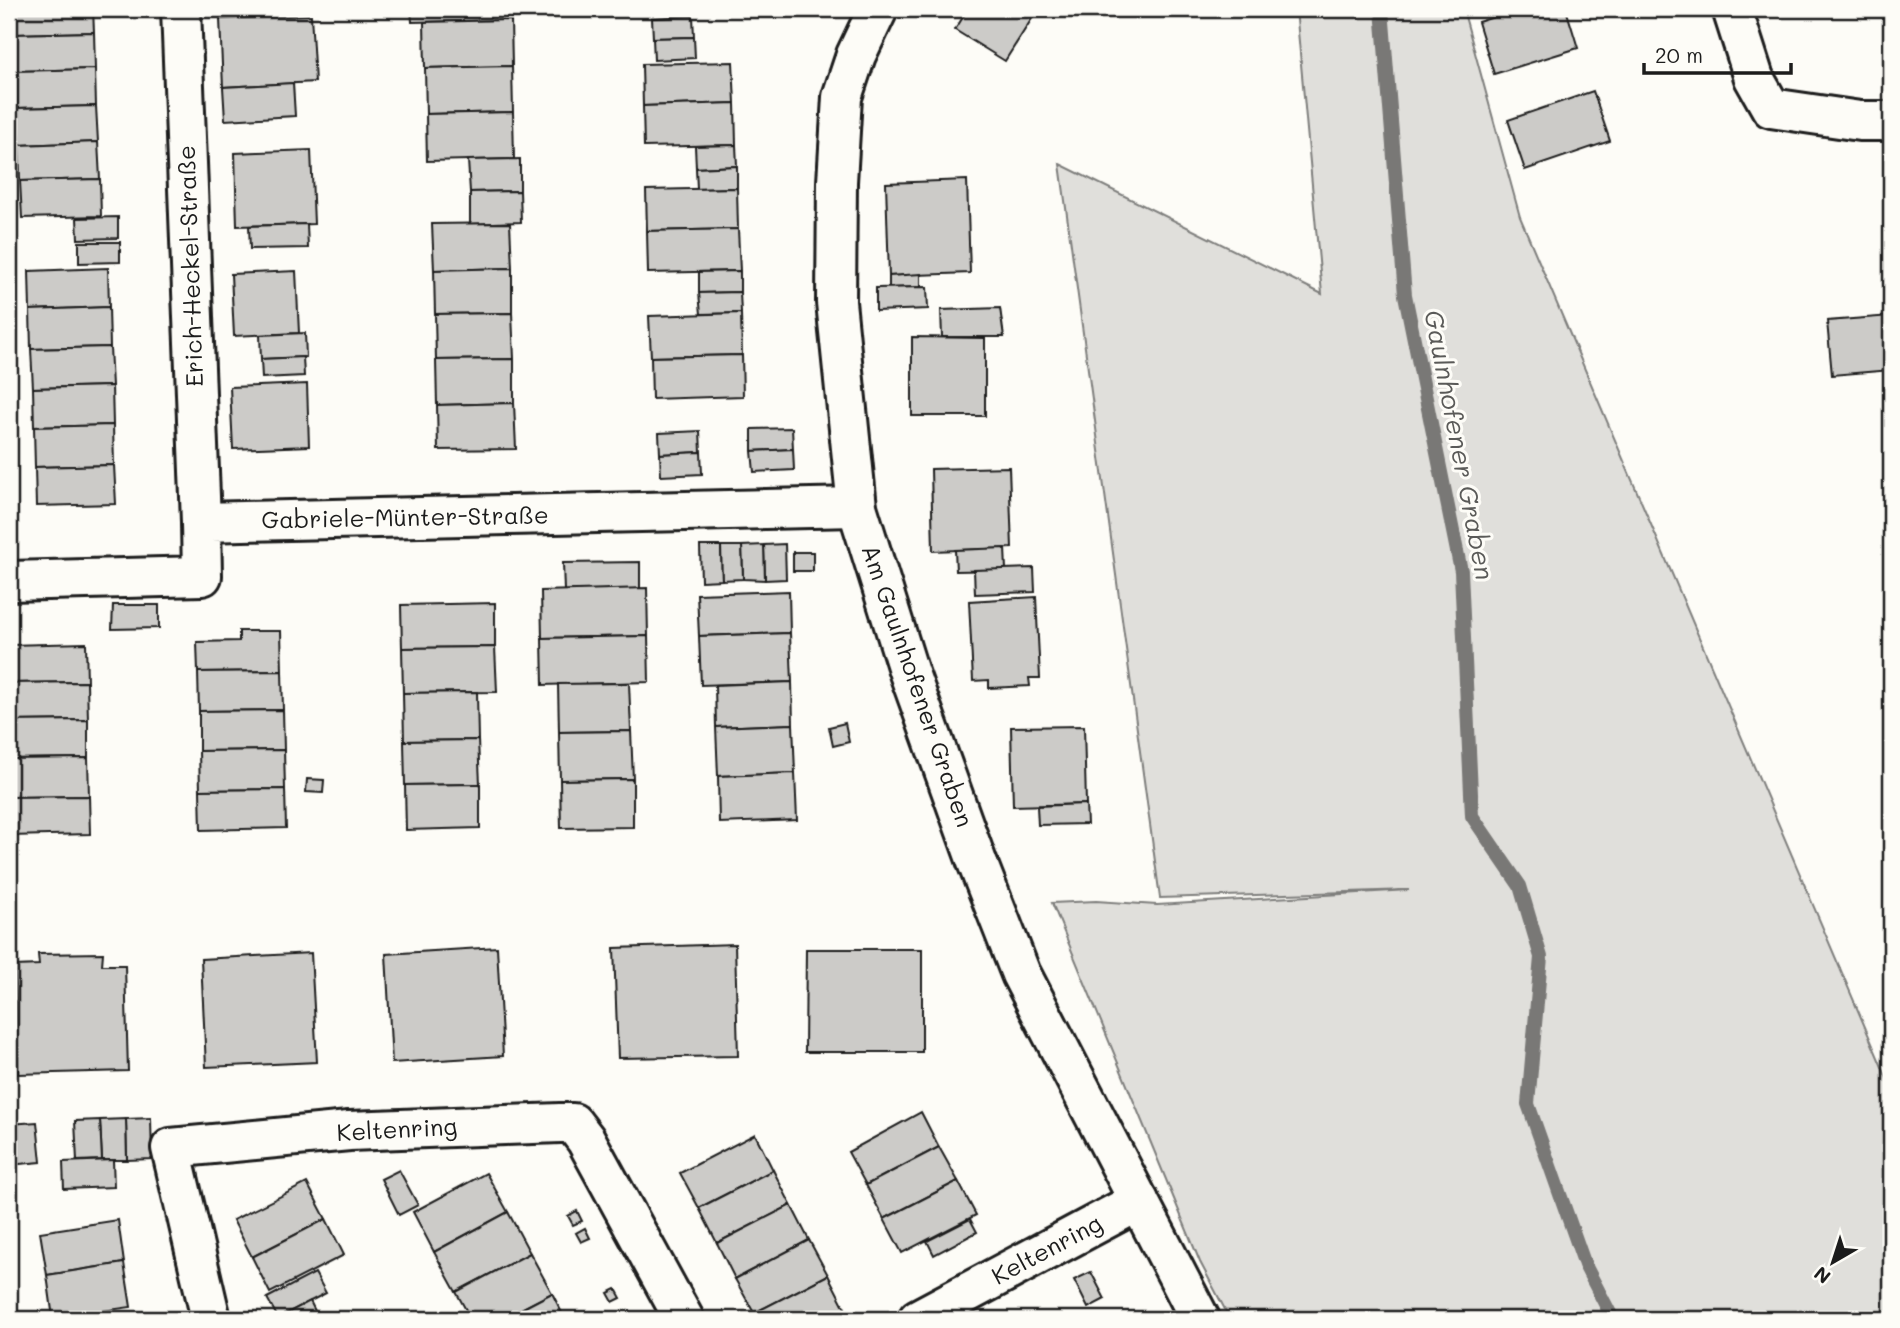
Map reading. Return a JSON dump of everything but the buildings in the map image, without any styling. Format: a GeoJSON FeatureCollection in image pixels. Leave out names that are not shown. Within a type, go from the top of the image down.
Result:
{"type":"FeatureCollection","features":[{"type":"Feature","properties":{"kind":"street","name":"Erich-Heckel-Straße"},"geometry":{"type":"LineString","coordinates":[[181,9],[201,522]]}},
{"type":"Feature","properties":{"kind":"street","name":"Am Gaulnhofener Graben"},"geometry":{"type":"LineString","coordinates":[[878,9],[856,55],[842,97],[837,182],[836,302],[857,507],[914,685],[977,862],[1021,974],[1200,1319]]}},
{"type":"Feature","properties":{"kind":"street"},"geometry":{"type":"LineString","coordinates":[[1732,9],[1754,78],[1772,108],[1860,121],[1891,121]]}},
{"type":"Feature","properties":{"kind":"street","name":"Gabriele-Münter-Straße"},"geometry":{"type":"LineString","coordinates":[[201,522],[857,507]]}},
{"type":"Feature","properties":{"kind":"street"},"geometry":{"type":"LineString","coordinates":[[9,581],[202,576],[201,522]]}},
{"type":"Feature","properties":{"kind":"street","name":"Keltenring"},"geometry":{"type":"LineString","coordinates":[[211,1319],[171,1148],[349,1131],[559,1122],[573,1123],[586,1140],[684,1319]]}},
{"type":"Feature","properties":{"kind":"street","name":"Keltenring"},"geometry":{"type":"LineString","coordinates":[[918,1319],[1139,1201]]}},
{"type":"Feature","properties":{"kind":"shaded area"},"geometry":{"type":"Polygon","coordinates":[[[1296,9],[1463,9],[1520,217],[1891,1088],[1891,1319],[1230,1319],[1200,1262],[1052,903],[1096,901],[1157,905],[1409,890],[1160,898],[1060,164],[1322,294],[1296,9]]]}},
{"type":"Feature","properties":{"kind":"waterway","name":"Gaulnhofener Graben"},"geometry":{"type":"LineString","coordinates":[[1382,9],[1405,295],[1461,571],[1472,816],[1520,886],[1541,957],[1528,1104],[1585,1265],[1613,1319]]}}]}
